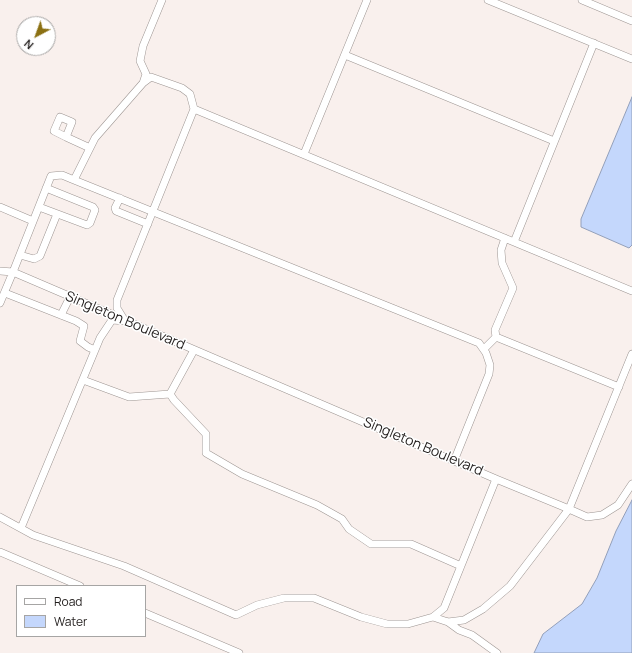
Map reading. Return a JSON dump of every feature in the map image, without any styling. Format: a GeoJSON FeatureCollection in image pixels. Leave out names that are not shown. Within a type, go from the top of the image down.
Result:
{"type":"FeatureCollection","features":[{"type":"Feature","properties":{"kind":"lane"},"geometry":{"type":"LineString","coordinates":[[143,83],[146,74],[140,61],[143,46],[162,0]]}},
{"type":"Feature","properties":{"kind":"lane"},"geometry":{"type":"LineString","coordinates":[[304,154],[367,0]]}},
{"type":"Feature","properties":{"kind":"lane"},"geometry":{"type":"LineString","coordinates":[[488,0],[632,59]]}},
{"type":"Feature","properties":{"kind":"lane"},"geometry":{"type":"LineString","coordinates":[[582,0],[632,21]]}},
{"type":"Feature","properties":{"kind":"lane"},"geometry":{"type":"LineString","coordinates":[[514,242],[594,43]]}},
{"type":"Feature","properties":{"kind":"lane"},"geometry":{"type":"LineString","coordinates":[[345,55],[554,141]]}},
{"type":"Feature","properties":{"kind":"lane"},"geometry":{"type":"LineString","coordinates":[[74,180],[96,138],[143,83],[150,77],[182,88],[190,94],[194,109],[117,300],[117,308],[125,321]]}},
{"type":"Feature","properties":{"kind":"lane"},"geometry":{"type":"LineString","coordinates":[[194,109],[632,291]]}},
{"type":"Feature","properties":{"kind":"lane"},"geometry":{"type":"LineString","coordinates":[[66,137],[90,148]]}},
{"type":"Feature","properties":{"kind":"lane"},"geometry":{"type":"LineString","coordinates":[[0,303],[51,176],[62,175],[479,343],[484,349],[490,365],[489,374],[454,461]]}},
{"type":"Feature","properties":{"kind":"lane"},"geometry":{"type":"LineString","coordinates":[[39,207],[87,225],[90,223],[96,210],[94,207],[46,188]]}},
{"type":"Feature","properties":{"kind":"lane"},"geometry":{"type":"LineString","coordinates":[[120,198],[115,208],[116,211],[148,224]]}},
{"type":"Feature","properties":{"kind":"lane"},"geometry":{"type":"LineString","coordinates":[[0,207],[33,221]]}},
{"type":"Feature","properties":{"kind":"lane"},"geometry":{"type":"LineString","coordinates":[[20,255],[34,259],[40,256],[57,214]]}},
{"type":"Feature","properties":{"kind":"lane"},"geometry":{"type":"LineString","coordinates":[[496,337],[495,330],[513,288],[502,262],[501,250],[506,238]]}},
{"type":"Feature","properties":{"kind":"lane","name":"Singleton Boulevard"},"geometry":{"type":"LineString","coordinates":[[0,271],[13,272],[496,478],[444,608],[433,617]]}},
{"type":"Feature","properties":{"kind":"lane"},"geometry":{"type":"LineString","coordinates":[[4,293],[62,315],[84,326],[80,341],[95,350]]}},
{"type":"Feature","properties":{"kind":"lane"},"geometry":{"type":"LineString","coordinates":[[62,315],[70,297]]}},
{"type":"Feature","properties":{"kind":"lane"},"geometry":{"type":"LineString","coordinates":[[21,528],[100,338],[112,320],[125,321]]}},
{"type":"Feature","properties":{"kind":"lane"},"geometry":{"type":"LineString","coordinates":[[484,349],[496,337]]}},
{"type":"Feature","properties":{"kind":"lane"},"geometry":{"type":"LineString","coordinates":[[496,337],[619,387]]}},
{"type":"Feature","properties":{"kind":"lane"},"geometry":{"type":"LineString","coordinates":[[170,394],[194,350]]}},
{"type":"Feature","properties":{"kind":"lane"},"geometry":{"type":"LineString","coordinates":[[448,622],[464,620],[483,609],[510,586],[569,509],[632,354]]}},
{"type":"Feature","properties":{"kind":"lane"},"geometry":{"type":"LineString","coordinates":[[83,380],[129,397],[170,394]]}},
{"type":"Feature","properties":{"kind":"lane"},"geometry":{"type":"LineString","coordinates":[[170,394],[206,434],[206,453],[242,474],[317,505],[342,519],[349,529],[371,544],[411,544],[461,566]]}},
{"type":"Feature","properties":{"kind":"lane"},"geometry":{"type":"LineString","coordinates":[[496,478],[587,517],[602,515],[618,505],[632,484]]}},
{"type":"Feature","properties":{"kind":"lane"},"geometry":{"type":"LineString","coordinates":[[0,517],[34,535],[124,566],[236,615],[257,605],[284,598],[314,598],[361,618],[387,624],[408,624],[433,617],[448,622],[459,630],[472,635],[497,653]]}},
{"type":"Feature","properties":{"kind":"lane"},"geometry":{"type":"LineString","coordinates":[[0,552],[78,585]]}},
{"type":"Feature","properties":{"kind":"lane"},"geometry":{"type":"LineString","coordinates":[[146,613],[239,653]]}},
{"type":"Feature","properties":{"kind":"water"},"geometry":{"type":"Polygon","coordinates":[[[632,97],[632,245],[629,248],[581,227],[581,219],[632,97]]]}},
{"type":"Feature","properties":{"kind":"water"},"geometry":{"type":"Polygon","coordinates":[[[632,500],[632,653],[534,653],[543,634],[582,604],[597,578],[616,531],[632,500]]]}}]}
